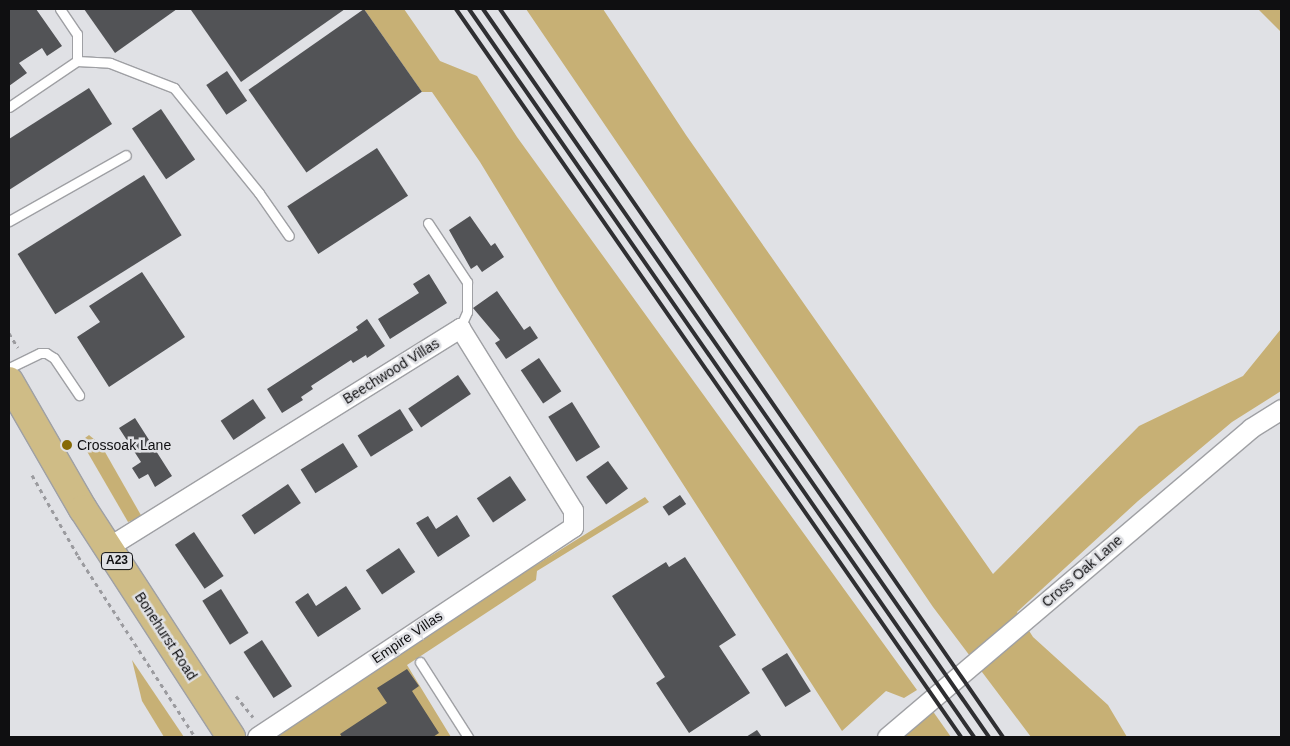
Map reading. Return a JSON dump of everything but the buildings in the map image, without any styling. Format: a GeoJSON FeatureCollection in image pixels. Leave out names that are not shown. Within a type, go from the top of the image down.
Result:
{"type":"FeatureCollection","features":[{"type":"Feature","properties":{"kind":"main road","name":"Bonehurst Road"},"geometry":{"type":"LineString","coordinates":[[9,381],[108,547],[231,737]]}},
{"type":"Feature","properties":{"kind":"street","name":"Empire Villas"},"geometry":{"type":"LineString","coordinates":[[257,737],[573,527],[573,510],[460,328]]}},
{"type":"Feature","properties":{"kind":"street","name":"Beechwood Villas"},"geometry":{"type":"LineString","coordinates":[[108,547],[460,328]]}},
{"type":"Feature","properties":{"kind":"street","name":"Cross Oak Lane"},"geometry":{"type":"LineString","coordinates":[[887,737],[1251,428],[1281,410]]}},
{"type":"Feature","properties":{"kind":"lane"},"geometry":{"type":"LineString","coordinates":[[60,9],[77,34],[77,61]]}},
{"type":"Feature","properties":{"kind":"lane"},"geometry":{"type":"LineString","coordinates":[[9,107],[77,61],[110,63],[174,88],[259,193],[289,236]]}},
{"type":"Feature","properties":{"kind":"lane"},"geometry":{"type":"LineString","coordinates":[[9,220],[126,155]]}},
{"type":"Feature","properties":{"kind":"lane"},"geometry":{"type":"LineString","coordinates":[[428,223],[467,282],[469,296],[460,328]]}},
{"type":"Feature","properties":{"kind":"lane"},"geometry":{"type":"LineString","coordinates":[[9,368],[40,353],[46,353],[54,358],[79,394]]}},
{"type":"Feature","properties":{"kind":"lane"},"geometry":{"type":"LineString","coordinates":[[420,662],[468,737]]}},
{"type":"Feature","properties":{"kind":"path"},"geometry":{"type":"LineString","coordinates":[[27,466],[78,556],[195,737]]}},
{"type":"Feature","properties":{"kind":"shaded area"},"geometry":{"type":"Polygon","coordinates":[[[364,9],[404,9],[440,61],[477,76],[517,137],[917,690],[904,698],[886,691],[842,731],[558,290],[480,162],[432,92],[422,92],[364,9]]]}},
{"type":"Feature","properties":{"kind":"shaded area"},"geometry":{"type":"Polygon","coordinates":[[[526,9],[603,9],[686,135],[993,574],[1139,426],[1243,376],[1281,329],[1281,391],[1232,422],[1138,501],[1017,612],[1033,637],[1108,705],[1127,737],[1031,737],[933,607],[526,9]]]}},
{"type":"Feature","properties":{"kind":"shaded area"},"geometry":{"type":"Polygon","coordinates":[[[1258,9],[1281,9],[1281,32],[1258,9]]]}},
{"type":"Feature","properties":{"kind":"shaded area"},"geometry":{"type":"Polygon","coordinates":[[[89,435],[101,445],[142,517],[128,522],[81,441],[89,435]]]}},
{"type":"Feature","properties":{"kind":"shaded area"},"geometry":{"type":"Polygon","coordinates":[[[645,497],[649,502],[537,571],[536,580],[407,665],[451,737],[275,737],[504,585],[645,497]]]}},
{"type":"Feature","properties":{"kind":"shaded area"},"geometry":{"type":"Polygon","coordinates":[[[132,660],[184,737],[164,737],[142,701],[132,660]]]}},
{"type":"Feature","properties":{"kind":"shaded area"},"geometry":{"type":"Polygon","coordinates":[[[932,710],[951,737],[900,737],[932,710]]]}},
{"type":"Feature","properties":{"kind":"railway"},"geometry":{"type":"LineString","coordinates":[[456,9],[961,737]]}},
{"type":"Feature","properties":{"kind":"railway"},"geometry":{"type":"LineString","coordinates":[[469,9],[974,737]]}},
{"type":"Feature","properties":{"kind":"railway"},"geometry":{"type":"LineString","coordinates":[[483,9],[989,737]]}},
{"type":"Feature","properties":{"kind":"railway"},"geometry":{"type":"LineString","coordinates":[[500,9],[1003,737]]}},
{"type":"Feature","properties":{"kind":"place","name":"Crossoak Lane"},"geometry":{"type":"Point","coordinates":[67,445]}}]}
